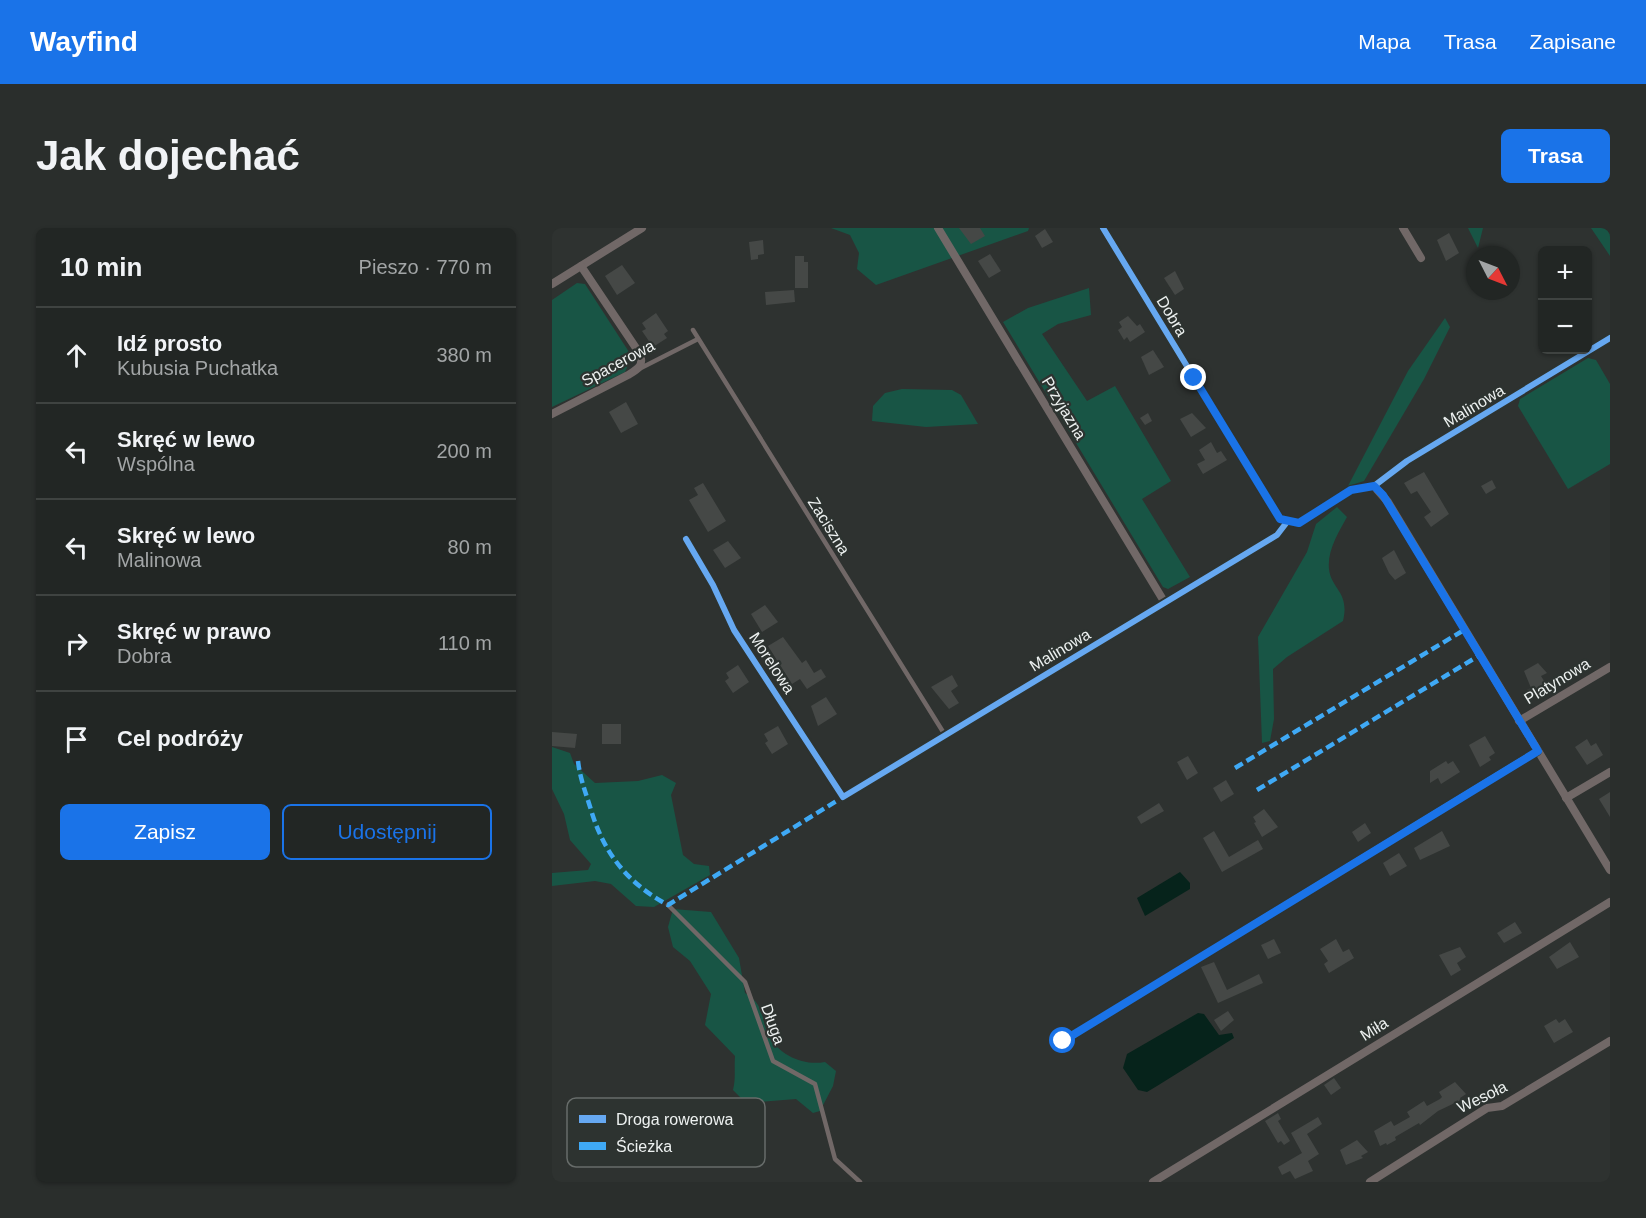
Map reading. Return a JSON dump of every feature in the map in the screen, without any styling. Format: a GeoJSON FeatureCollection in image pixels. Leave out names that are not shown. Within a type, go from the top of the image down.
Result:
{"type":"FeatureCollection","features":[{"type":"Feature","properties":{"kind":"street"},"geometry":{"type":"LineString","coordinates":[[552,284],[642,228]]}},
{"type":"Feature","properties":{"kind":"street","name":"Przyjazna"},"geometry":{"type":"LineString","coordinates":[[938,228],[1165,603]]}},
{"type":"Feature","properties":{"kind":"street","name":"Dobra"},"geometry":{"type":"LineString","coordinates":[[1103,228],[1280,519],[1287,522]]}},
{"type":"Feature","properties":{"kind":"street"},"geometry":{"type":"LineString","coordinates":[[1403,228],[1421,258]]}},
{"type":"Feature","properties":{"kind":"street"},"geometry":{"type":"LineString","coordinates":[[581,266],[640,354],[642,361],[639,369]]}},
{"type":"Feature","properties":{"kind":"street","name":"Malinowa"},"geometry":{"type":"LineString","coordinates":[[843,797],[1277,535],[1287,522],[1299,523],[1351,490],[1374,486],[1407,461],[1610,338]]}},
{"type":"Feature","properties":{"kind":"street","name":"Spacerowa"},"geometry":{"type":"LineString","coordinates":[[552,414],[639,369]]}},
{"type":"Feature","properties":{"kind":"street"},"geometry":{"type":"LineString","coordinates":[[1374,486],[1388,502],[1610,870]]}},
{"type":"Feature","properties":{"kind":"street","name":"Morelowa"},"geometry":{"type":"LineString","coordinates":[[686,539],[713,585],[734,630],[843,797]]}},
{"type":"Feature","properties":{"kind":"street","name":"Platynowa"},"geometry":{"type":"LineString","coordinates":[[1520,721],[1610,667]]}},
{"type":"Feature","properties":{"kind":"street"},"geometry":{"type":"LineString","coordinates":[[1063,1041],[1538,751]]}},
{"type":"Feature","properties":{"kind":"street"},"geometry":{"type":"LineString","coordinates":[[1566,798],[1610,772]]}},
{"type":"Feature","properties":{"kind":"street","name":"Miła"},"geometry":{"type":"LineString","coordinates":[[1153,1182],[1610,902]]}},
{"type":"Feature","properties":{"kind":"street","name":"Wesoła"},"geometry":{"type":"LineString","coordinates":[[1370,1182],[1487,1108],[1502,1106],[1610,1041]]}},
{"type":"Feature","properties":{"kind":"lane","name":"Zaciszna"},"geometry":{"type":"LineString","coordinates":[[693,330],[945,735]]}},
{"type":"Feature","properties":{"kind":"lane","name":"Spacerowa"},"geometry":{"type":"LineString","coordinates":[[639,369],[698,339]]}},
{"type":"Feature","properties":{"kind":"lane","name":"Długa"},"geometry":{"type":"LineString","coordinates":[[668,905],[745,982],[773,1061],[815,1084],[835,1160],[860,1182]]}},
{"type":"Feature","properties":{"kind":"green space"},"geometry":{"type":"Polygon","coordinates":[[[831,228],[1029,228],[1028,231],[876,285],[857,269],[859,253],[850,235],[831,228]]]}},
{"type":"Feature","properties":{"kind":"green space"},"geometry":{"type":"Polygon","coordinates":[[[1468,228],[1483,228],[1477,246],[1468,228]]]}},
{"type":"Feature","properties":{"kind":"green space"},"geometry":{"type":"Polygon","coordinates":[[[1591,228],[1610,228],[1610,256],[1591,228]]]}},
{"type":"Feature","properties":{"kind":"green space"},"geometry":{"type":"Polygon","coordinates":[[[577,283],[585,284],[629,352],[631,359],[625,372],[552,407],[552,300],[577,283]]]}},
{"type":"Feature","properties":{"kind":"green space"},"geometry":{"type":"Polygon","coordinates":[[[1089,288],[1091,315],[1058,324],[1042,334],[1087,401],[1115,386],[1171,481],[1142,499],[1190,577],[1168,589],[1163,587],[1003,322],[1028,308],[1089,288]]]}},
{"type":"Feature","properties":{"kind":"green space"},"geometry":{"type":"Polygon","coordinates":[[[1445,318],[1450,327],[1424,379],[1364,481],[1348,486],[1408,371],[1445,318]]]}},
{"type":"Feature","properties":{"kind":"green space"},"geometry":{"type":"Polygon","coordinates":[[[1588,358],[1596,360],[1610,384],[1610,464],[1568,489],[1518,406],[1520,399],[1588,358]]]}},
{"type":"Feature","properties":{"kind":"green space"},"geometry":{"type":"Polygon","coordinates":[[[902,389],[952,390],[961,395],[978,424],[926,427],[872,421],[873,406],[885,393],[902,389]]]}},
{"type":"Feature","properties":{"kind":"green space"},"geometry":{"type":"Polygon","coordinates":[[[1337,507],[1347,517],[1332,548],[1329,569],[1330,576],[1344,603],[1343,621],[1287,657],[1273,669],[1274,719],[1270,741],[1262,743],[1258,637],[1307,552],[1316,524],[1337,507]]]}},
{"type":"Feature","properties":{"kind":"green space"},"geometry":{"type":"Polygon","coordinates":[[[552,747],[570,753],[574,764],[595,783],[638,781],[662,775],[676,783],[671,795],[683,855],[694,864],[709,866],[710,875],[654,907],[636,906],[611,884],[595,881],[552,886],[552,873],[588,870],[591,864],[570,840],[564,814],[552,789],[552,747]]]}},
{"type":"Feature","properties":{"kind":"green space"},"geometry":{"type":"Polygon","coordinates":[[[673,909],[711,912],[739,958],[745,993],[752,998],[762,1013],[766,1030],[774,1043],[793,1058],[817,1063],[825,1062],[836,1071],[833,1086],[820,1111],[813,1113],[796,1099],[765,1101],[765,1098],[741,1098],[733,1090],[735,1056],[705,1025],[711,994],[690,961],[673,947],[668,927],[673,909]]]}},
{"type":"Feature","properties":{"kind":"shaded area"},"geometry":{"type":"Polygon","coordinates":[[[1180,872],[1190,883],[1190,889],[1145,916],[1137,898],[1180,872]]]}},
{"type":"Feature","properties":{"kind":"shaded area"},"geometry":{"type":"Polygon","coordinates":[[[1198,1013],[1204,1014],[1219,1035],[1232,1033],[1234,1038],[1147,1092],[1138,1090],[1123,1068],[1127,1054],[1198,1013]]]}},
{"type":"Feature","properties":{"kind":"building"},"geometry":{"type":"Polygon","coordinates":[[[959,228],[980,228],[985,236],[971,244],[959,228]]]}},
{"type":"Feature","properties":{"kind":"building"},"geometry":{"type":"Polygon","coordinates":[[[1045,229],[1053,242],[1042,248],[1035,236],[1045,229]]]}},
{"type":"Feature","properties":{"kind":"building"},"geometry":{"type":"Polygon","coordinates":[[[1449,233],[1459,253],[1446,261],[1437,240],[1449,233]]]}},
{"type":"Feature","properties":{"kind":"building"},"geometry":{"type":"Polygon","coordinates":[[[763,240],[764,254],[758,255],[758,259],[751,260],[749,242],[763,240]]]}},
{"type":"Feature","properties":{"kind":"building"},"geometry":{"type":"Polygon","coordinates":[[[990,254],[1001,271],[989,278],[978,261],[990,254]]]}},
{"type":"Feature","properties":{"kind":"building"},"geometry":{"type":"Polygon","coordinates":[[[795,256],[804,256],[804,262],[808,262],[808,288],[795,288],[795,256]]]}},
{"type":"Feature","properties":{"kind":"building"},"geometry":{"type":"Polygon","coordinates":[[[622,265],[635,283],[617,295],[605,276],[622,265]]]}},
{"type":"Feature","properties":{"kind":"building"},"geometry":{"type":"Polygon","coordinates":[[[1175,271],[1184,289],[1175,295],[1164,278],[1175,271]]]}},
{"type":"Feature","properties":{"kind":"building"},"geometry":{"type":"Polygon","coordinates":[[[794,290],[795,302],[766,305],[765,292],[794,290]]]}},
{"type":"Feature","properties":{"kind":"building"},"geometry":{"type":"Polygon","coordinates":[[[656,313],[668,331],[664,334],[667,338],[653,347],[642,331],[646,329],[642,323],[656,313]]]}},
{"type":"Feature","properties":{"kind":"building"},"geometry":{"type":"Polygon","coordinates":[[[1128,316],[1137,326],[1140,324],[1145,332],[1130,342],[1127,337],[1124,340],[1118,330],[1122,327],[1119,322],[1128,316]]]}},
{"type":"Feature","properties":{"kind":"building"},"geometry":{"type":"Polygon","coordinates":[[[1153,350],[1164,367],[1149,375],[1141,357],[1153,350]]]}},
{"type":"Feature","properties":{"kind":"building"},"geometry":{"type":"Polygon","coordinates":[[[626,402],[638,424],[621,433],[609,412],[626,402]]]}},
{"type":"Feature","properties":{"kind":"building"},"geometry":{"type":"Polygon","coordinates":[[[1148,413],[1152,421],[1145,425],[1140,418],[1148,413]]]}},
{"type":"Feature","properties":{"kind":"building"},"geometry":{"type":"Polygon","coordinates":[[[1192,413],[1206,428],[1191,437],[1180,419],[1192,413]]]}},
{"type":"Feature","properties":{"kind":"building"},"geometry":{"type":"Polygon","coordinates":[[[1211,442],[1217,453],[1221,451],[1227,460],[1203,474],[1197,464],[1205,460],[1199,450],[1211,442]]]}},
{"type":"Feature","properties":{"kind":"building"},"geometry":{"type":"Polygon","coordinates":[[[1424,472],[1449,514],[1431,527],[1424,517],[1431,512],[1417,491],[1411,494],[1404,483],[1424,472]]]}},
{"type":"Feature","properties":{"kind":"building"},"geometry":{"type":"Polygon","coordinates":[[[1492,480],[1496,488],[1486,494],[1481,486],[1492,480]]]}},
{"type":"Feature","properties":{"kind":"building"},"geometry":{"type":"Polygon","coordinates":[[[703,483],[726,521],[708,532],[689,500],[698,495],[694,488],[703,483]]]}},
{"type":"Feature","properties":{"kind":"building"},"geometry":{"type":"Polygon","coordinates":[[[728,541],[741,558],[725,568],[713,550],[728,541]]]}},
{"type":"Feature","properties":{"kind":"building"},"geometry":{"type":"Polygon","coordinates":[[[1394,550],[1406,573],[1395,580],[1382,558],[1394,550]]]}},
{"type":"Feature","properties":{"kind":"building"},"geometry":{"type":"Polygon","coordinates":[[[765,605],[778,622],[762,632],[751,614],[765,605]]]}},
{"type":"Feature","properties":{"kind":"building"},"geometry":{"type":"Polygon","coordinates":[[[783,637],[802,663],[806,660],[814,673],[821,669],[826,677],[807,689],[800,679],[792,684],[768,646],[783,637]]]}},
{"type":"Feature","properties":{"kind":"building"},"geometry":{"type":"Polygon","coordinates":[[[1538,663],[1547,673],[1541,676],[1546,684],[1542,686],[1544,691],[1532,699],[1527,690],[1531,688],[1524,671],[1538,663]]]}},
{"type":"Feature","properties":{"kind":"building"},"geometry":{"type":"Polygon","coordinates":[[[738,665],[749,682],[733,693],[725,681],[729,678],[726,673],[738,665]]]}},
{"type":"Feature","properties":{"kind":"building"},"geometry":{"type":"Polygon","coordinates":[[[952,675],[958,686],[951,691],[959,703],[949,709],[931,687],[952,675]]]}},
{"type":"Feature","properties":{"kind":"building"},"geometry":{"type":"Polygon","coordinates":[[[826,697],[837,714],[818,726],[811,706],[826,697]]]}},
{"type":"Feature","properties":{"kind":"building"},"geometry":{"type":"Polygon","coordinates":[[[602,724],[621,724],[621,744],[602,744],[602,724]]]}},
{"type":"Feature","properties":{"kind":"building"},"geometry":{"type":"Polygon","coordinates":[[[778,726],[788,744],[772,754],[765,743],[768,741],[764,734],[778,726]]]}},
{"type":"Feature","properties":{"kind":"building"},"geometry":{"type":"Polygon","coordinates":[[[552,732],[577,734],[575,748],[552,746],[552,732]]]}},
{"type":"Feature","properties":{"kind":"building"},"geometry":{"type":"Polygon","coordinates":[[[1485,736],[1495,753],[1489,757],[1491,760],[1480,767],[1469,745],[1485,736]]]}},
{"type":"Feature","properties":{"kind":"building"},"geometry":{"type":"Polygon","coordinates":[[[1587,739],[1591,746],[1596,743],[1603,755],[1587,765],[1575,747],[1587,739]]]}},
{"type":"Feature","properties":{"kind":"building"},"geometry":{"type":"Polygon","coordinates":[[[1188,756],[1198,773],[1187,780],[1177,762],[1188,756]]]}},
{"type":"Feature","properties":{"kind":"building"},"geometry":{"type":"Polygon","coordinates":[[[1446,761],[1448,764],[1453,761],[1460,772],[1441,784],[1438,778],[1430,783],[1430,771],[1446,761]]]}},
{"type":"Feature","properties":{"kind":"building"},"geometry":{"type":"Polygon","coordinates":[[[1226,780],[1234,794],[1221,802],[1213,788],[1226,780]]]}},
{"type":"Feature","properties":{"kind":"building"},"geometry":{"type":"Polygon","coordinates":[[[1610,792],[1610,817],[1599,799],[1610,792]]]}},
{"type":"Feature","properties":{"kind":"building"},"geometry":{"type":"Polygon","coordinates":[[[1159,803],[1164,811],[1141,824],[1137,817],[1159,803]]]}},
{"type":"Feature","properties":{"kind":"building"},"geometry":{"type":"Polygon","coordinates":[[[1264,809],[1278,827],[1262,837],[1253,817],[1264,809]]]}},
{"type":"Feature","properties":{"kind":"building"},"geometry":{"type":"Polygon","coordinates":[[[1365,823],[1371,833],[1358,842],[1352,832],[1365,823]]]}},
{"type":"Feature","properties":{"kind":"building"},"geometry":{"type":"Polygon","coordinates":[[[1214,831],[1229,857],[1258,840],[1263,849],[1222,872],[1203,838],[1214,831]]]}},
{"type":"Feature","properties":{"kind":"building"},"geometry":{"type":"Polygon","coordinates":[[[1442,831],[1450,846],[1420,860],[1414,848],[1442,831]]]}},
{"type":"Feature","properties":{"kind":"building"},"geometry":{"type":"Polygon","coordinates":[[[1399,853],[1407,866],[1390,876],[1383,863],[1399,853]]]}},
{"type":"Feature","properties":{"kind":"building"},"geometry":{"type":"Polygon","coordinates":[[[1515,922],[1522,933],[1504,943],[1497,933],[1515,922]]]}},
{"type":"Feature","properties":{"kind":"building"},"geometry":{"type":"Polygon","coordinates":[[[1274,939],[1281,953],[1268,959],[1261,945],[1274,939]]]}},
{"type":"Feature","properties":{"kind":"building"},"geometry":{"type":"Polygon","coordinates":[[[1336,939],[1343,952],[1349,949],[1354,958],[1329,973],[1324,964],[1328,961],[1320,949],[1336,939]]]}},
{"type":"Feature","properties":{"kind":"building"},"geometry":{"type":"Polygon","coordinates":[[[1570,942],[1579,957],[1557,969],[1549,957],[1570,942]]]}},
{"type":"Feature","properties":{"kind":"building"},"geometry":{"type":"Polygon","coordinates":[[[1460,947],[1466,957],[1457,963],[1461,970],[1451,976],[1439,955],[1460,947]]]}},
{"type":"Feature","properties":{"kind":"building"},"geometry":{"type":"Polygon","coordinates":[[[1214,962],[1227,990],[1259,974],[1263,983],[1218,1003],[1201,967],[1214,962]]]}},
{"type":"Feature","properties":{"kind":"building"},"geometry":{"type":"Polygon","coordinates":[[[1228,1011],[1234,1020],[1221,1031],[1214,1020],[1228,1011]]]}},
{"type":"Feature","properties":{"kind":"building"},"geometry":{"type":"Polygon","coordinates":[[[1556,1019],[1559,1023],[1565,1019],[1573,1032],[1554,1043],[1544,1026],[1556,1019]]]}},
{"type":"Feature","properties":{"kind":"building"},"geometry":{"type":"Polygon","coordinates":[[[1334,1078],[1341,1088],[1331,1095],[1324,1085],[1334,1078]]]}},
{"type":"Feature","properties":{"kind":"building"},"geometry":{"type":"Polygon","coordinates":[[[1455,1082],[1466,1094],[1460,1098],[1461,1100],[1395,1137],[1396,1140],[1380,1146],[1374,1131],[1391,1121],[1394,1126],[1410,1117],[1407,1112],[1424,1101],[1427,1106],[1440,1099],[1442,1097],[1439,1092],[1455,1082]]]}},
{"type":"Feature","properties":{"kind":"building"},"geometry":{"type":"Polygon","coordinates":[[[1278,1113],[1281,1119],[1278,1121],[1290,1141],[1284,1145],[1281,1141],[1278,1143],[1265,1121],[1278,1113]]]}},
{"type":"Feature","properties":{"kind":"building"},"geometry":{"type":"Polygon","coordinates":[[[1318,1117],[1322,1124],[1307,1134],[1319,1154],[1308,1161],[1313,1171],[1295,1179],[1290,1171],[1282,1175],[1278,1167],[1302,1153],[1291,1133],[1318,1117]]]}},
{"type":"Feature","properties":{"kind":"building"},"geometry":{"type":"Polygon","coordinates":[[[1357,1140],[1368,1152],[1361,1156],[1363,1158],[1346,1165],[1340,1150],[1357,1140]]]}},
{"type":"Feature","properties":{"kind":"marked path"},"geometry":{"type":"LineString","coordinates":[[1235,768],[1464,630]]}},
{"type":"Feature","properties":{"kind":"marked path"},"geometry":{"type":"LineString","coordinates":[[1257,790],[1480,655]]}},
{"type":"Feature","properties":{"kind":"marked path"},"geometry":{"type":"LineString","coordinates":[[578,761],[596,826],[610,853],[640,887],[668,905],[843,797]]}},
{"type":"Feature","properties":{"kind":"cycle path"},"geometry":{"type":"LineString","coordinates":[[1103,228],[1280,519],[1299,523],[1351,490],[1374,486],[1407,461],[1610,338]]}},
{"type":"Feature","properties":{"kind":"cycle path"},"geometry":{"type":"LineString","coordinates":[[686,539],[713,585],[734,630],[843,797],[1277,535],[1287,522]]}},
{"type":"Feature","properties":{"kind":"cycle path"},"geometry":{"type":"LineString","coordinates":[[1063,1041],[1537,751]]}},
{"type":"Feature","properties":{"kind":"route"},"geometry":{"type":"LineString","coordinates":[[1063,1041],[1538,751],[1383,495],[1374,486],[1351,490],[1299,523],[1280,519],[1194,378]]}}]}
